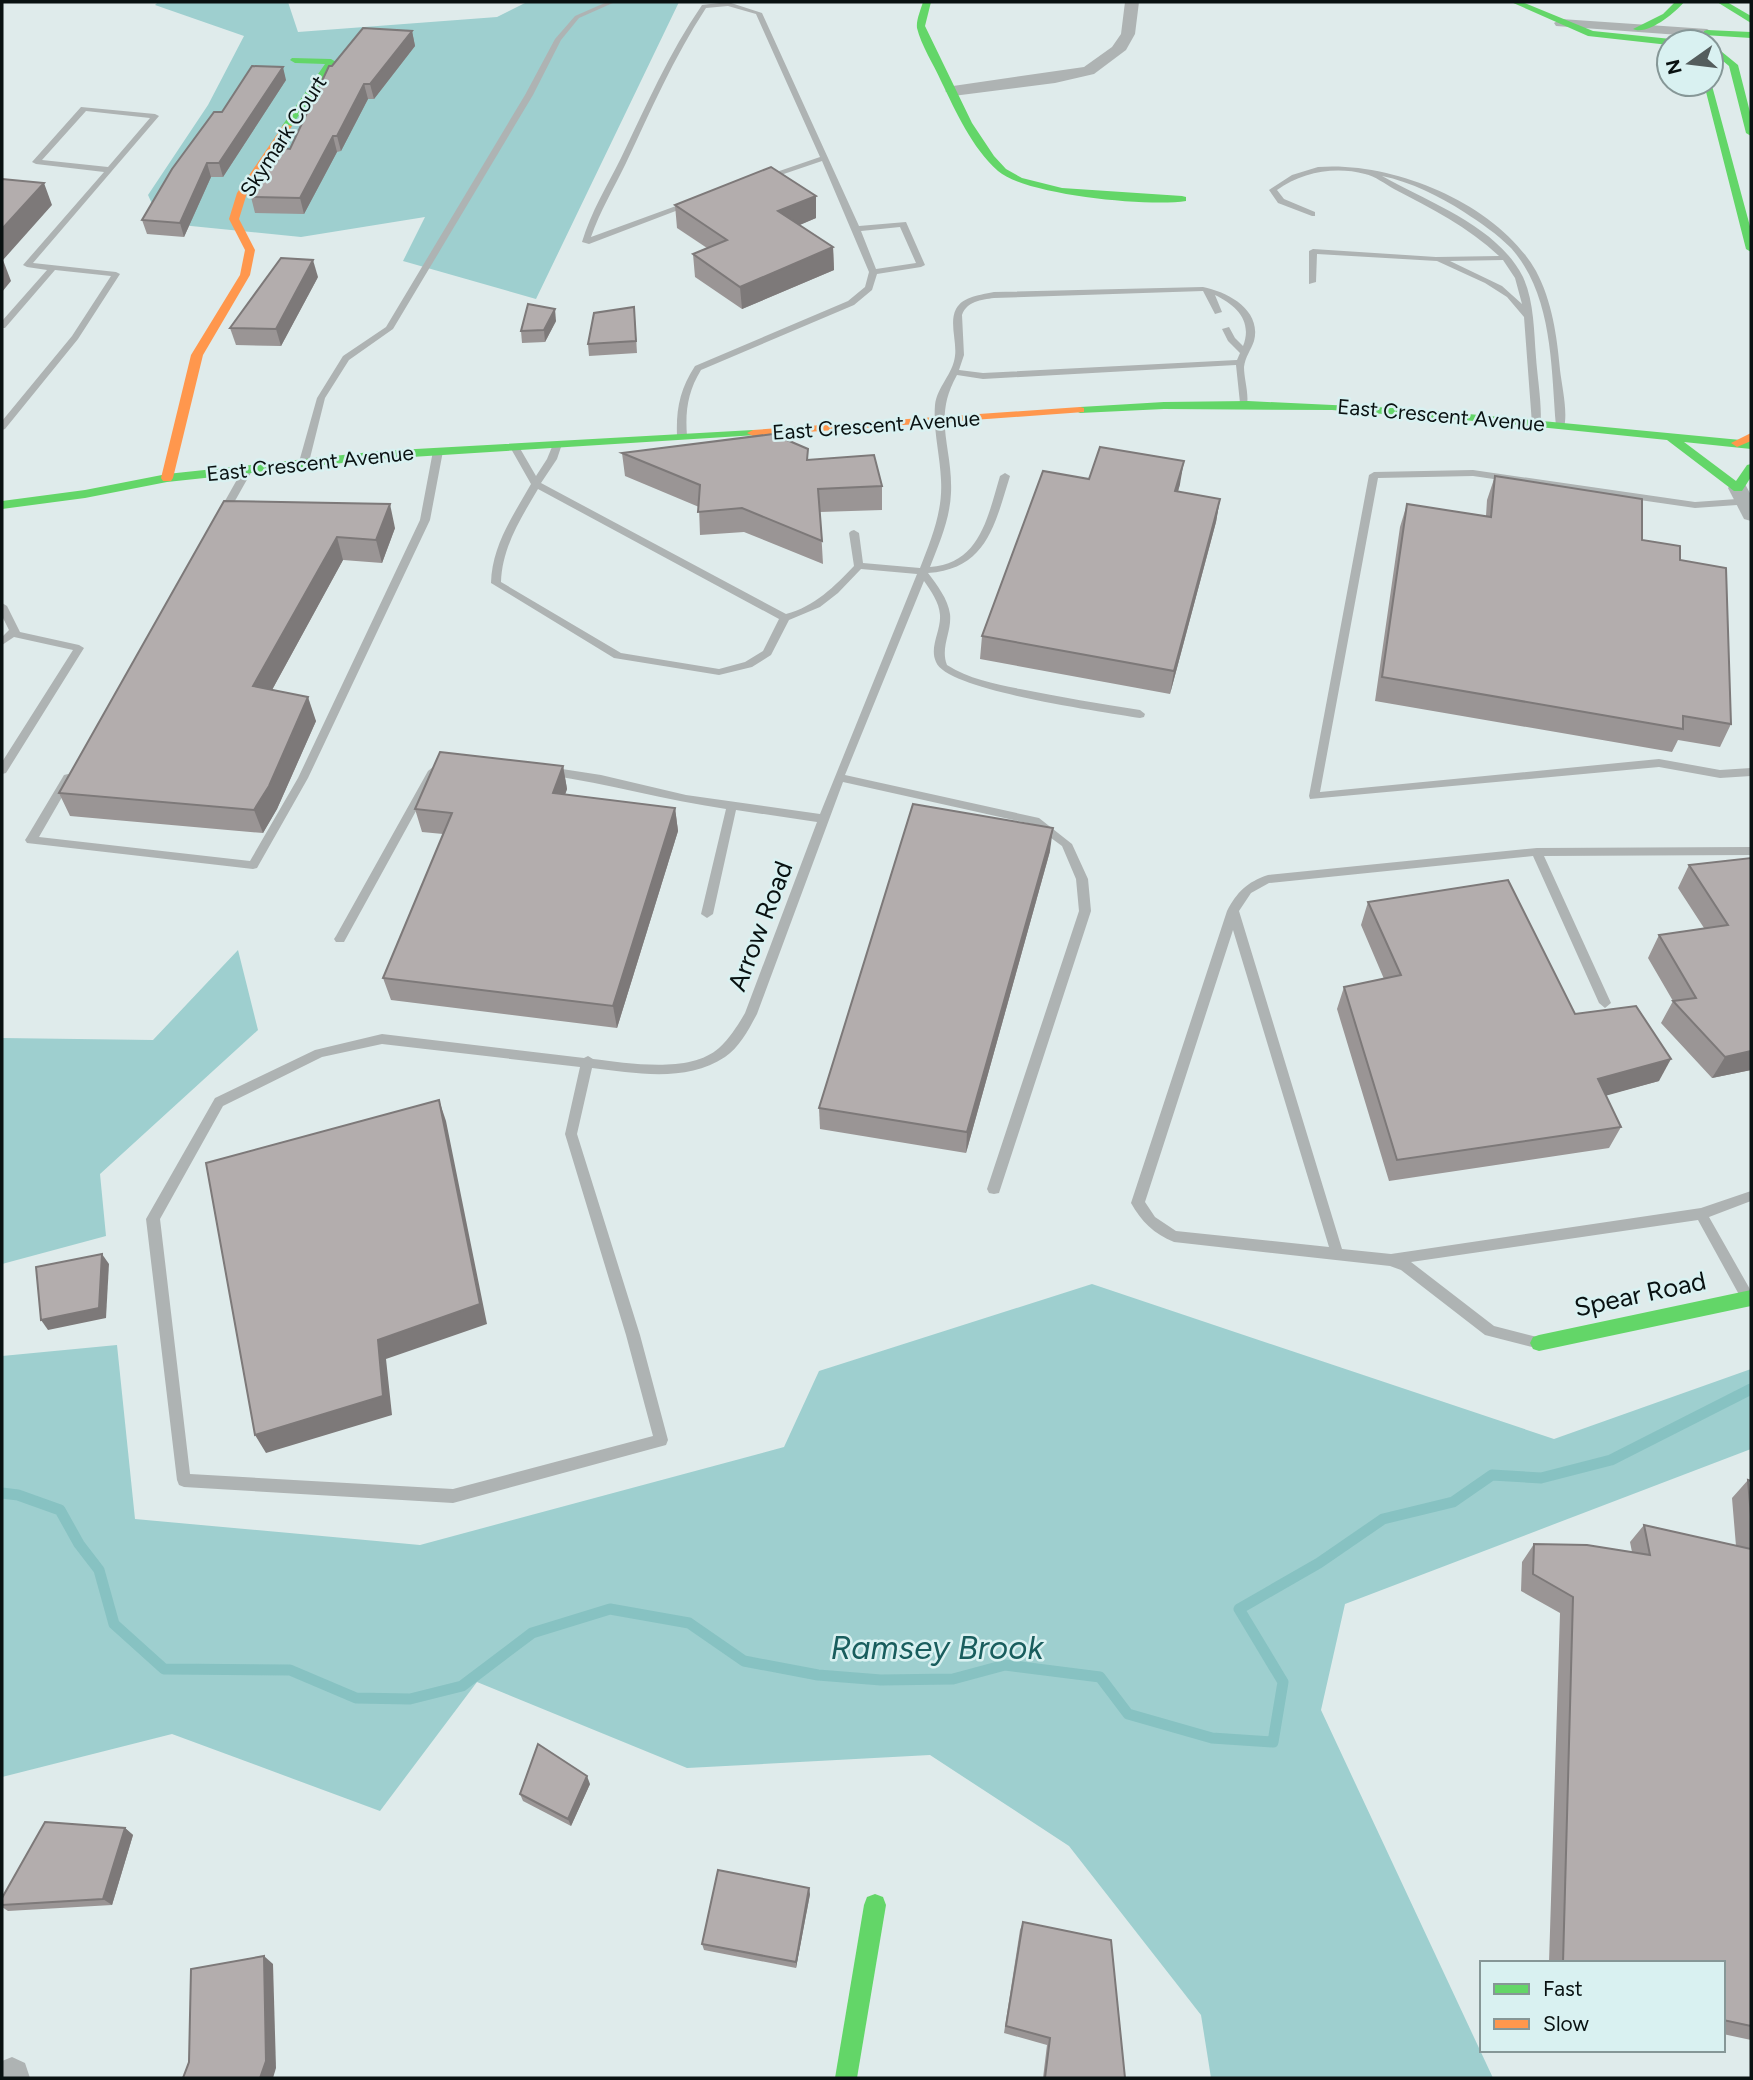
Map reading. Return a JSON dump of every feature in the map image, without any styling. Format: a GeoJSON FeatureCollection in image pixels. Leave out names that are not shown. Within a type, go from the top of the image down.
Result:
{"type":"FeatureCollection","features":[{"type":"Feature","properties":{"kind":"street"},"geometry":{"type":"LineString","coordinates":[[927,2],[921,26],[976,134],[1004,173],[1035,187],[1182,199]]}},
{"type":"Feature","properties":{"kind":"street"},"geometry":{"type":"LineString","coordinates":[[953,91],[1089,71],[1118,50],[1128,34],[1132,2]]}},
{"type":"Feature","properties":{"kind":"street"},"geometry":{"type":"LineString","coordinates":[[1516,2],[1561,23],[1602,36],[1655,41]]}},
{"type":"Feature","properties":{"kind":"street"},"geometry":{"type":"LineString","coordinates":[[1637,29],[1666,16],[1680,2]]}},
{"type":"Feature","properties":{"kind":"street"},"geometry":{"type":"LineString","coordinates":[[1721,2],[1751,20]]}},
{"type":"Feature","properties":{"kind":"street"},"geometry":{"type":"LineString","coordinates":[[1702,12],[1706,28]]}},
{"type":"Feature","properties":{"kind":"street"},"geometry":{"type":"LineString","coordinates":[[1561,23],[1655,32]]}},
{"type":"Feature","properties":{"kind":"street"},"geometry":{"type":"LineString","coordinates":[[1725,39],[1751,36]]}},
{"type":"Feature","properties":{"kind":"street"},"geometry":{"type":"LineString","coordinates":[[1725,43],[1751,47]]}},
{"type":"Feature","properties":{"kind":"street"},"geometry":{"type":"LineString","coordinates":[[1725,57],[1733,65],[1751,133]]}},
{"type":"Feature","properties":{"kind":"street","name":"Skymark Court"},"geometry":{"type":"LineString","coordinates":[[167,478],[197,355],[245,275],[250,250],[234,219],[242,193],[331,62],[295,60]]}},
{"type":"Feature","properties":{"kind":"street"},"geometry":{"type":"LineString","coordinates":[[1713,98],[1751,249]]}},
{"type":"Feature","properties":{"kind":"street","name":"East Crescent Avenue"},"geometry":{"type":"LineString","coordinates":[[2,505],[85,494],[167,478],[304,462],[682,436],[938,422],[1152,404],[1244,403],[1359,407],[1746,442]]}},
{"type":"Feature","properties":{"kind":"street"},"geometry":{"type":"LineString","coordinates":[[1671,437],[1746,501]]}},
{"type":"Feature","properties":{"kind":"street"},"geometry":{"type":"LineString","coordinates":[[1746,501],[1742,477],[1751,467]]}},
{"type":"Feature","properties":{"kind":"street","name":"Spear Road"},"geometry":{"type":"LineString","coordinates":[[1539,1343],[1750,1298]]}},
{"type":"Feature","properties":{"kind":"street"},"geometry":{"type":"LineString","coordinates":[[846,2078],[876,1905]]}},
{"type":"Feature","properties":{"kind":"lane"},"geometry":{"type":"LineString","coordinates":[[304,462],[321,397],[346,358],[388,328],[529,95],[558,39],[577,16],[612,2]]}},
{"type":"Feature","properties":{"kind":"lane"},"geometry":{"type":"LineString","coordinates":[[682,436],[680,410],[685,387],[698,368],[851,303],[869,288],[873,272],[759,13],[728,4],[704,6],[687,30],[618,172],[594,214],[586,242],[697,201]]}},
{"type":"Feature","properties":{"kind":"lane"},"geometry":{"type":"LineString","coordinates":[[2,427],[75,337],[116,274],[27,265],[110,170],[155,116],[84,109],[36,162],[110,170]]}},
{"type":"Feature","properties":{"kind":"lane"},"geometry":{"type":"LineString","coordinates":[[750,183],[823,158]]}},
{"type":"Feature","properties":{"kind":"lane"},"geometry":{"type":"LineString","coordinates":[[1312,214],[1282,201],[1273,190],[1288,177],[1319,169],[1346,168],[1389,173],[1431,190],[1491,226],[1523,257],[1539,282],[1549,311],[1561,426]]}},
{"type":"Feature","properties":{"kind":"lane"},"geometry":{"type":"LineString","coordinates":[[1368,172],[1449,213],[1488,242],[1505,258],[1518,277],[1526,299],[1536,424]]}},
{"type":"Feature","properties":{"kind":"lane"},"geometry":{"type":"LineString","coordinates":[[856,229],[903,224],[921,265],[873,272]]}},
{"type":"Feature","properties":{"kind":"lane"},"geometry":{"type":"LineString","coordinates":[[1312,282],[1312,251],[1436,259],[1523,257]]}},
{"type":"Feature","properties":{"kind":"lane"},"geometry":{"type":"LineString","coordinates":[[1436,259],[1498,287],[1520,304],[1526,315]]}},
{"type":"Feature","properties":{"kind":"lane"},"geometry":{"type":"LineString","coordinates":[[2,326],[53,268]]}},
{"type":"Feature","properties":{"kind":"lane"},"geometry":{"type":"LineString","coordinates":[[1208,290],[1218,312]]}},
{"type":"Feature","properties":{"kind":"lane"},"geometry":{"type":"LineString","coordinates":[[1208,290],[1236,302],[1247,318],[1250,338],[1240,362],[1244,403]]}},
{"type":"Feature","properties":{"kind":"lane","name":"Arrow Road"},"geometry":{"type":"LineString","coordinates":[[588,1061],[571,1134],[633,1335],[661,1440],[453,1496],[184,1480],[153,1219],[219,1102],[319,1053],[382,1039],[588,1061],[640,1069],[672,1069],[701,1063],[722,1053],[739,1034],[751,1014],[839,777],[937,537],[946,495],[938,422],[945,385],[960,356],[955,319],[960,307],[976,297],[1208,290]]}},
{"type":"Feature","properties":{"kind":"lane"},"geometry":{"type":"LineString","coordinates":[[1226,329],[1231,339],[1244,352]]}},
{"type":"Feature","properties":{"kind":"lane"},"geometry":{"type":"LineString","coordinates":[[954,372],[983,376],[1240,362]]}},
{"type":"Feature","properties":{"kind":"lane"},"geometry":{"type":"LineString","coordinates":[[557,444],[552,459],[508,537],[495,570],[496,583],[618,656],[719,672],[748,665],[767,653],[786,618]]}},
{"type":"Feature","properties":{"kind":"lane"},"geometry":{"type":"LineString","coordinates":[[515,447],[536,484],[786,618],[803,615],[847,580],[859,566],[854,533]]}},
{"type":"Feature","properties":{"kind":"lane"},"geometry":{"type":"LineString","coordinates":[[77,763],[31,840],[253,865],[303,778],[425,520],[438,452]]}},
{"type":"Feature","properties":{"kind":"lane"},"geometry":{"type":"LineString","coordinates":[[217,525],[248,469]]}},
{"type":"Feature","properties":{"kind":"lane"},"geometry":{"type":"LineString","coordinates":[[1746,501],[1695,505],[1473,473],[1374,475],[1314,796],[1659,763],[1720,774],[1751,772]]}},
{"type":"Feature","properties":{"kind":"lane"},"geometry":{"type":"LineString","coordinates":[[859,566],[923,573],[941,571],[961,564],[976,551],[996,507],[1005,476]]}},
{"type":"Feature","properties":{"kind":"lane"},"geometry":{"type":"LineString","coordinates":[[923,573],[937,593],[945,615],[938,656],[944,669],[963,679],[989,686],[1140,714]]}},
{"type":"Feature","properties":{"kind":"lane"},"geometry":{"type":"LineString","coordinates":[[2,606],[16,634],[79,648],[2,770]]}},
{"type":"Feature","properties":{"kind":"lane"},"geometry":{"type":"LineString","coordinates":[[2,642],[15,631]]}},
{"type":"Feature","properties":{"kind":"lane"},"geometry":{"type":"LineString","coordinates":[[340,939],[436,766]]}},
{"type":"Feature","properties":{"kind":"lane"},"geometry":{"type":"LineString","coordinates":[[535,768],[732,805],[824,819]]}},
{"type":"Feature","properties":{"kind":"lane"},"geometry":{"type":"LineString","coordinates":[[839,777],[1035,821],[1066,844],[1082,879],[1084,911],[994,1189]]}},
{"type":"Feature","properties":{"kind":"lane"},"geometry":{"type":"LineString","coordinates":[[707,914],[732,805]]}},
{"type":"Feature","properties":{"kind":"lane"},"geometry":{"type":"LineString","coordinates":[[1539,1343],[1490,1331],[1406,1266],[1390,1260],[1174,1236],[1150,1221],[1138,1203],[1233,911],[1240,895],[1248,886],[1268,879],[1536,852],[1751,851]]}},
{"type":"Feature","properties":{"kind":"lane"},"geometry":{"type":"LineString","coordinates":[[1536,852],[1605,1003]]}},
{"type":"Feature","properties":{"kind":"lane"},"geometry":{"type":"LineString","coordinates":[[1233,911],[1337,1253]]}},
{"type":"Feature","properties":{"kind":"lane"},"geometry":{"type":"LineString","coordinates":[[1390,1260],[1701,1214],[1751,1196]]}},
{"type":"Feature","properties":{"kind":"lane"},"geometry":{"type":"LineString","coordinates":[[1701,1214],[1750,1298]]}},
{"type":"Feature","properties":{"kind":"shaded area"},"geometry":{"type":"Polygon","coordinates":[[[158,2],[288,2],[298,32],[497,17],[527,2],[679,2],[536,299],[403,261],[425,217],[301,237],[161,223],[148,195],[208,105],[244,36],[155,5],[158,2]]]}},
{"type":"Feature","properties":{"kind":"shaded area"},"geometry":{"type":"Polygon","coordinates":[[[238,950],[258,1030],[100,1174],[106,1236],[2,1264],[2,1038],[153,1040],[238,950]]]}},
{"type":"Feature","properties":{"kind":"shaded area"},"geometry":{"type":"Polygon","coordinates":[[[1092,1284],[1554,1439],[1751,1369],[1751,1449],[1345,1604],[1321,1710],[1493,2078],[1211,2078],[1201,2015],[1069,1846],[930,1755],[687,1768],[477,1682],[380,1811],[172,1734],[2,1777],[2,1356],[117,1345],[135,1519],[420,1545],[784,1447],[819,1371],[1092,1284]]]}},
{"type":"Feature","properties":{"kind":"building"},"geometry":{"type":"Polygon","coordinates":[[[363,28],[412,31],[370,84],[364,84],[300,198],[251,197],[276,147],[290,149],[329,66],[332,66],[363,28]]]}},
{"type":"Feature","properties":{"kind":"building"},"geometry":{"type":"Polygon","coordinates":[[[252,66],[283,67],[219,163],[207,163],[180,223],[142,220],[172,169],[214,112],[222,112],[252,66]]]}},
{"type":"Feature","properties":{"kind":"building"},"geometry":{"type":"Polygon","coordinates":[[[771,167],[816,196],[778,211],[833,247],[740,287],[693,254],[727,240],[675,205],[771,167]]]}},
{"type":"Feature","properties":{"kind":"building"},"geometry":{"type":"Polygon","coordinates":[[[2,179],[44,183],[2,229],[2,179]]]}},
{"type":"Feature","properties":{"kind":"building"},"geometry":{"type":"Polygon","coordinates":[[[281,258],[313,260],[276,329],[230,328],[281,258]]]}},
{"type":"Feature","properties":{"kind":"building"},"geometry":{"type":"Polygon","coordinates":[[[528,304],[555,309],[544,330],[521,331],[528,304]]]}},
{"type":"Feature","properties":{"kind":"building"},"geometry":{"type":"Polygon","coordinates":[[[634,307],[636,341],[588,344],[594,313],[634,307]]]}},
{"type":"Feature","properties":{"kind":"building"},"geometry":{"type":"Polygon","coordinates":[[[773,434],[808,449],[807,460],[874,455],[882,486],[818,489],[822,541],[742,508],[698,512],[700,485],[622,453],[773,434]]]}},
{"type":"Feature","properties":{"kind":"building"},"geometry":{"type":"Polygon","coordinates":[[[1100,447],[1184,461],[1175,491],[1220,499],[1174,671],[982,636],[1043,471],[1089,479],[1100,447]]]}},
{"type":"Feature","properties":{"kind":"building"},"geometry":{"type":"Polygon","coordinates":[[[1495,476],[1642,499],[1642,540],[1680,546],[1680,560],[1726,568],[1731,724],[1683,716],[1683,729],[1382,677],[1407,504],[1491,517],[1495,476]]]}},
{"type":"Feature","properties":{"kind":"building"},"geometry":{"type":"Polygon","coordinates":[[[224,501],[390,504],[376,540],[337,537],[253,686],[308,697],[269,786],[254,810],[59,793],[224,501]]]}},
{"type":"Feature","properties":{"kind":"building"},"geometry":{"type":"Polygon","coordinates":[[[440,752],[563,766],[553,793],[675,808],[613,1006],[383,978],[452,813],[415,809],[440,752]]]}},
{"type":"Feature","properties":{"kind":"building"},"geometry":{"type":"Polygon","coordinates":[[[913,804],[1053,828],[967,1132],[819,1108],[913,804]]]}},
{"type":"Feature","properties":{"kind":"building"},"geometry":{"type":"Polygon","coordinates":[[[1751,858],[1751,1051],[1725,1057],[1673,1001],[1696,998],[1659,935],[1728,925],[1689,865],[1751,858]]]}},
{"type":"Feature","properties":{"kind":"building"},"geometry":{"type":"Polygon","coordinates":[[[1508,880],[1575,1014],[1636,1006],[1671,1059],[1598,1079],[1621,1127],[1397,1160],[1344,987],[1401,975],[1368,902],[1508,880]]]}},
{"type":"Feature","properties":{"kind":"building"},"geometry":{"type":"Polygon","coordinates":[[[439,1100],[480,1304],[378,1340],[383,1396],[255,1435],[206,1163],[439,1100]]]}},
{"type":"Feature","properties":{"kind":"building"},"geometry":{"type":"Polygon","coordinates":[[[102,1254],[99,1308],[41,1320],[36,1267],[102,1254]]]}},
{"type":"Feature","properties":{"kind":"building"},"geometry":{"type":"Polygon","coordinates":[[[1748,1480],[1751,1481],[1751,1516],[1748,1480]]]}},
{"type":"Feature","properties":{"kind":"building"},"geometry":{"type":"Polygon","coordinates":[[[1644,1525],[1751,1549],[1751,2026],[1725,2020],[1725,1961],[1563,1961],[1573,1597],[1533,1574],[1534,1544],[1587,1545],[1650,1555],[1644,1525]]]}},
{"type":"Feature","properties":{"kind":"building"},"geometry":{"type":"Polygon","coordinates":[[[538,1744],[587,1776],[568,1819],[520,1794],[538,1744]]]}},
{"type":"Feature","properties":{"kind":"building"},"geometry":{"type":"Polygon","coordinates":[[[45,1822],[125,1828],[103,1899],[2,1905],[2,1898],[45,1822]]]}},
{"type":"Feature","properties":{"kind":"building"},"geometry":{"type":"Polygon","coordinates":[[[718,1870],[809,1888],[796,1962],[702,1944],[718,1870]]]}},
{"type":"Feature","properties":{"kind":"building"},"geometry":{"type":"Polygon","coordinates":[[[1023,1922],[1111,1940],[1125,2078],[1045,2078],[1050,2038],[1006,2026],[1023,1922]]]}},
{"type":"Feature","properties":{"kind":"building"},"geometry":{"type":"Polygon","coordinates":[[[264,1956],[266,2061],[260,2078],[183,2078],[189,2062],[191,1969],[264,1956]]]}},
{"type":"Feature","properties":{"kind":"waterway","name":"Ramsey Brook"},"geometry":{"type":"LineString","coordinates":[[2,1493],[18,1495],[60,1510],[79,1544],[99,1570],[114,1624],[164,1669],[290,1670],[356,1698],[410,1699],[462,1686],[532,1633],[610,1609],[689,1623],[744,1661],[818,1675],[881,1680],[953,1679],[1005,1665],[1100,1677],[1128,1714],[1212,1738],[1273,1742],[1283,1682],[1239,1609],[1319,1563],[1383,1519],[1453,1502],[1492,1475],[1541,1478],[1611,1460],[1751,1389]]}},
{"type":"Feature","properties":{"kind":"traffic: fast"},"geometry":{"type":"LineString","coordinates":[[927,2],[921,26],[937,62],[967,123],[990,158],[1003,171],[1018,180],[1062,191],[1182,199]]}},
{"type":"Feature","properties":{"kind":"traffic: fast"},"geometry":{"type":"LineString","coordinates":[[1515,2],[1591,34],[1655,40]]}},
{"type":"Feature","properties":{"kind":"traffic: fast"},"geometry":{"type":"LineString","coordinates":[[1637,29],[1666,16],[1680,2]]}},
{"type":"Feature","properties":{"kind":"traffic: fast"},"geometry":{"type":"LineString","coordinates":[[1721,2],[1751,20]]}},
{"type":"Feature","properties":{"kind":"traffic: fast"},"geometry":{"type":"LineString","coordinates":[[1725,34],[1751,35]]}},
{"type":"Feature","properties":{"kind":"traffic: fast"},"geometry":{"type":"LineString","coordinates":[[1725,58],[1733,65],[1751,133]]}},
{"type":"Feature","properties":{"kind":"traffic: fast"},"geometry":{"type":"LineString","coordinates":[[287,126],[331,62],[295,60]]}},
{"type":"Feature","properties":{"kind":"traffic: fast"},"geometry":{"type":"LineString","coordinates":[[1713,98],[1751,249]]}},
{"type":"Feature","properties":{"kind":"traffic: fast"},"geometry":{"type":"LineString","coordinates":[[1080,410],[1164,405],[1332,407],[1500,419],[1751,445]]}},
{"type":"Feature","properties":{"kind":"traffic: fast"},"geometry":{"type":"LineString","coordinates":[[2,505],[85,494],[167,478],[380,455],[753,433]]}},
{"type":"Feature","properties":{"kind":"traffic: fast"},"geometry":{"type":"LineString","coordinates":[[1672,438],[1738,488],[1751,468]]}},
{"type":"Feature","properties":{"kind":"traffic: fast"},"geometry":{"type":"LineString","coordinates":[[1539,1343],[1751,1298]]}},
{"type":"Feature","properties":{"kind":"traffic: fast"},"geometry":{"type":"LineString","coordinates":[[846,2078],[875,1905]]}},
{"type":"Feature","properties":{"kind":"traffic: slow"},"geometry":{"type":"LineString","coordinates":[[167,478],[197,355],[245,275],[250,250],[234,219],[242,193],[287,126]]}},
{"type":"Feature","properties":{"kind":"traffic: slow"},"geometry":{"type":"LineString","coordinates":[[753,433],[1080,410]]}},
{"type":"Feature","properties":{"kind":"traffic: slow"},"geometry":{"type":"LineString","coordinates":[[1737,443],[1751,437]]}}]}
